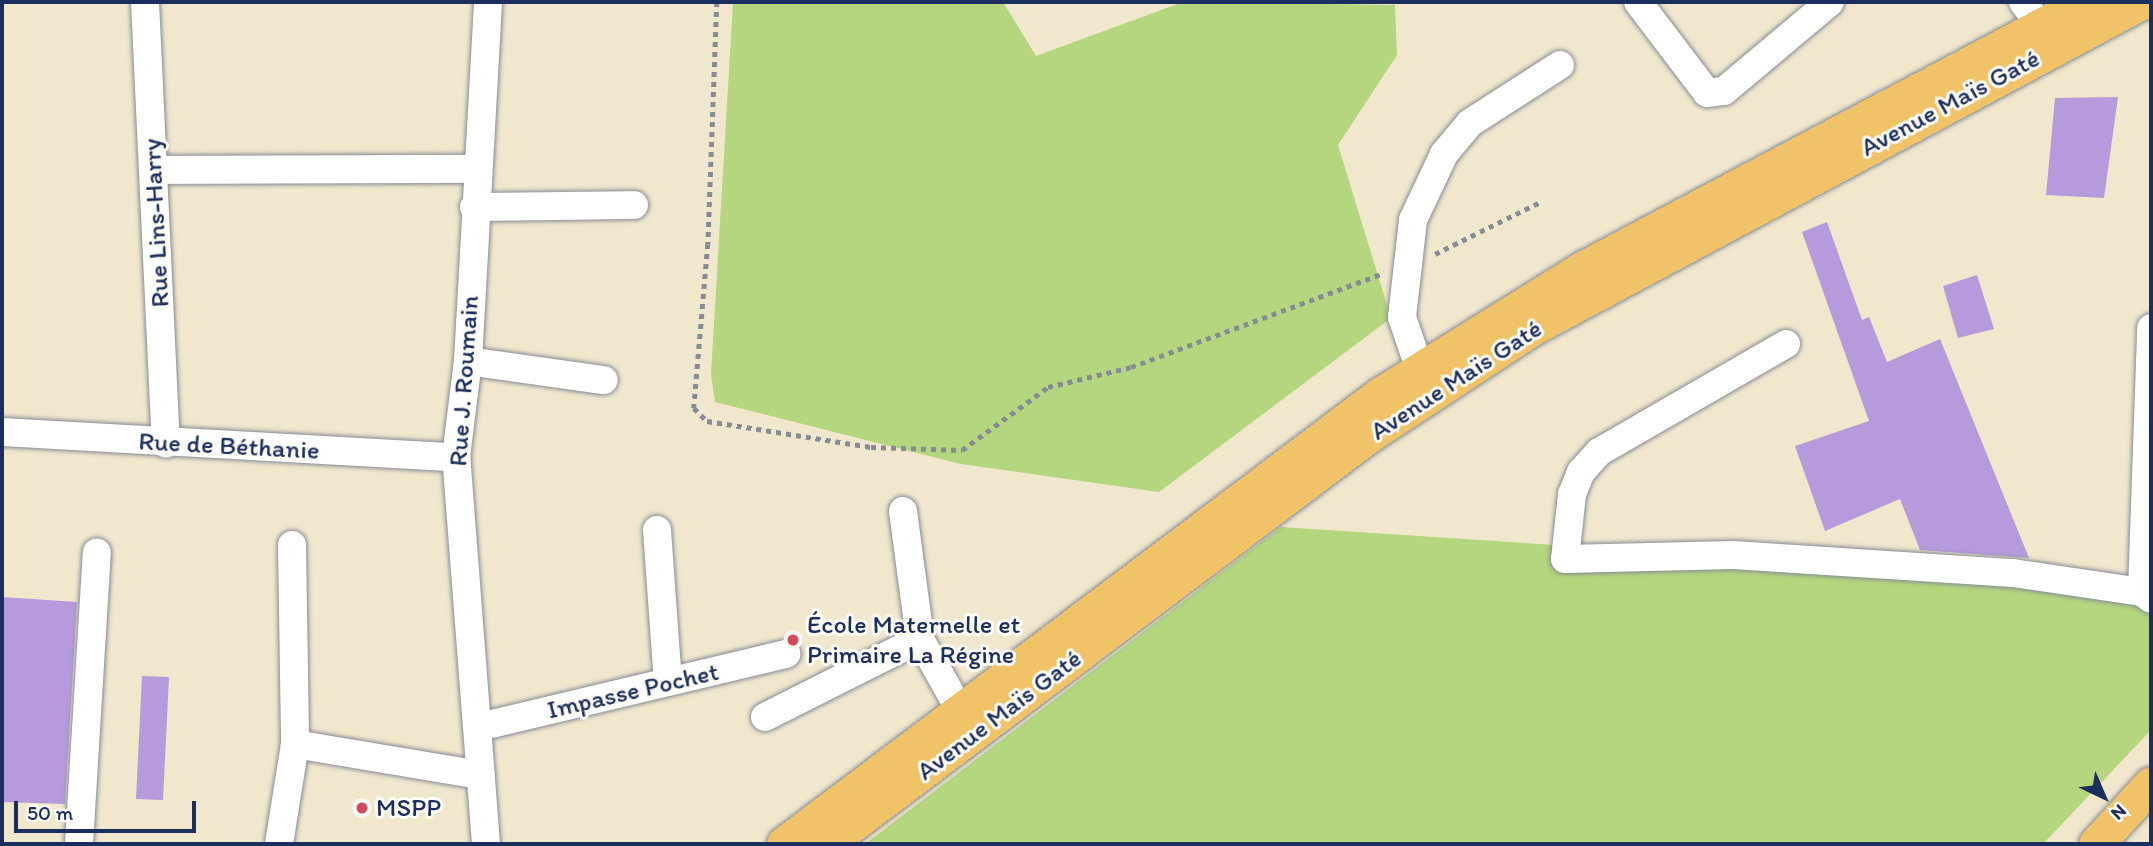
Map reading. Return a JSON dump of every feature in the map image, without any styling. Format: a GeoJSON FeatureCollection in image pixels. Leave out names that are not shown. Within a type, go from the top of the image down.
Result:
{"type":"FeatureCollection","features":[{"type":"Feature","properties":{"kind":"main road","name":"Avenue Maïs Gaté"},"geometry":{"type":"LineString","coordinates":[[784,844],[1270,475],[1420,370],[1582,269],[2085,2]]}},
{"type":"Feature","properties":{"kind":"main road","name":"Avenue Maïs Gaté"},"geometry":{"type":"LineString","coordinates":[[826,844],[1369,435],[1532,328],[2040,25],[2141,2]]}},
{"type":"Feature","properties":{"kind":"main road"},"geometry":{"type":"LineString","coordinates":[[2096,844],[2151,784]]}},
{"type":"Feature","properties":{"kind":"street","name":"Rue Lins-Harry"},"geometry":{"type":"LineString","coordinates":[[145,2],[166,444]]}},
{"type":"Feature","properties":{"kind":"street","name":"Rue J. Roumain"},"geometry":{"type":"LineString","coordinates":[[486,844],[456,457],[468,361],[475,169],[488,2]]}},
{"type":"Feature","properties":{"kind":"street"},"geometry":{"type":"LineString","coordinates":[[1638,2],[1707,93],[1724,91],[1830,2]]}},
{"type":"Feature","properties":{"kind":"street"},"geometry":{"type":"LineString","coordinates":[[1420,370],[1402,317],[1413,220],[1444,154],[1470,122],[1560,65]]}},
{"type":"Feature","properties":{"kind":"street"},"geometry":{"type":"LineString","coordinates":[[153,170],[475,169]]}},
{"type":"Feature","properties":{"kind":"street"},"geometry":{"type":"LineString","coordinates":[[474,207],[634,205]]}},
{"type":"Feature","properties":{"kind":"street"},"geometry":{"type":"LineString","coordinates":[[1786,344],[1599,452],[1581,472],[1572,494],[1565,559],[1733,555],[2013,573],[2147,595],[2151,328]]}},
{"type":"Feature","properties":{"kind":"street"},"geometry":{"type":"LineString","coordinates":[[468,361],[604,380]]}},
{"type":"Feature","properties":{"kind":"street","name":"Rue de Béthanie"},"geometry":{"type":"LineString","coordinates":[[2,432],[166,444],[456,457]]}},
{"type":"Feature","properties":{"kind":"street"},"geometry":{"type":"LineString","coordinates":[[903,511],[920,639],[961,712]]}},
{"type":"Feature","properties":{"kind":"street"},"geometry":{"type":"LineString","coordinates":[[657,530],[668,682]]}},
{"type":"Feature","properties":{"kind":"street"},"geometry":{"type":"LineString","coordinates":[[279,844],[295,744],[292,545]]}},
{"type":"Feature","properties":{"kind":"street"},"geometry":{"type":"LineString","coordinates":[[79,844],[97,553]]}},
{"type":"Feature","properties":{"kind":"street"},"geometry":{"type":"LineString","coordinates":[[765,718],[920,639]]}},
{"type":"Feature","properties":{"kind":"street","name":"Impasse Pochet"},"geometry":{"type":"LineString","coordinates":[[479,727],[786,654]]}},
{"type":"Feature","properties":{"kind":"street"},"geometry":{"type":"LineString","coordinates":[[295,744],[480,775]]}},
{"type":"Feature","properties":{"kind":"path"},"geometry":{"type":"LineString","coordinates":[[717,2],[708,244],[694,408],[707,421],[871,447],[962,450],[1048,387],[1131,367],[1406,265],[1541,202]]}},
{"type":"Feature","properties":{"kind":"green space"},"geometry":{"type":"Polygon","coordinates":[[[733,2],[1003,2],[1036,56],[1183,2],[1395,5],[1397,55],[1338,145],[1391,318],[1159,492],[961,464],[715,402],[711,375],[733,2]]]}},
{"type":"Feature","properties":{"kind":"green space"},"geometry":{"type":"Polygon","coordinates":[[[1281,527],[2151,584],[2151,730],[2043,844],[865,844],[1281,527]]]}},
{"type":"Feature","properties":{"kind":"building"},"geometry":{"type":"Polygon","coordinates":[[[2118,97],[2104,198],[2046,195],[2055,98],[2118,97]]]}},
{"type":"Feature","properties":{"kind":"building"},"geometry":{"type":"Polygon","coordinates":[[[1827,222],[1862,320],[1869,317],[1887,362],[1940,339],[2029,558],[1920,550],[1900,499],[1825,531],[1795,446],[1869,421],[1802,232],[1827,222]]]}},
{"type":"Feature","properties":{"kind":"building"},"geometry":{"type":"Polygon","coordinates":[[[1977,275],[1994,329],[1958,338],[1943,286],[1977,275]]]}},
{"type":"Feature","properties":{"kind":"building"},"geometry":{"type":"Polygon","coordinates":[[[2,597],[77,602],[65,804],[2,802],[2,597]]]}},
{"type":"Feature","properties":{"kind":"building"},"geometry":{"type":"Polygon","coordinates":[[[142,676],[169,677],[163,800],[136,799],[142,676]]]}},
{"type":"Feature","properties":{"kind":"place","name":"École Maternelle et Primaire La Régine"},"geometry":{"type":"Point","coordinates":[793,640]}},
{"type":"Feature","properties":{"kind":"place","name":"MSPP"},"geometry":{"type":"Point","coordinates":[362,808]}}]}
